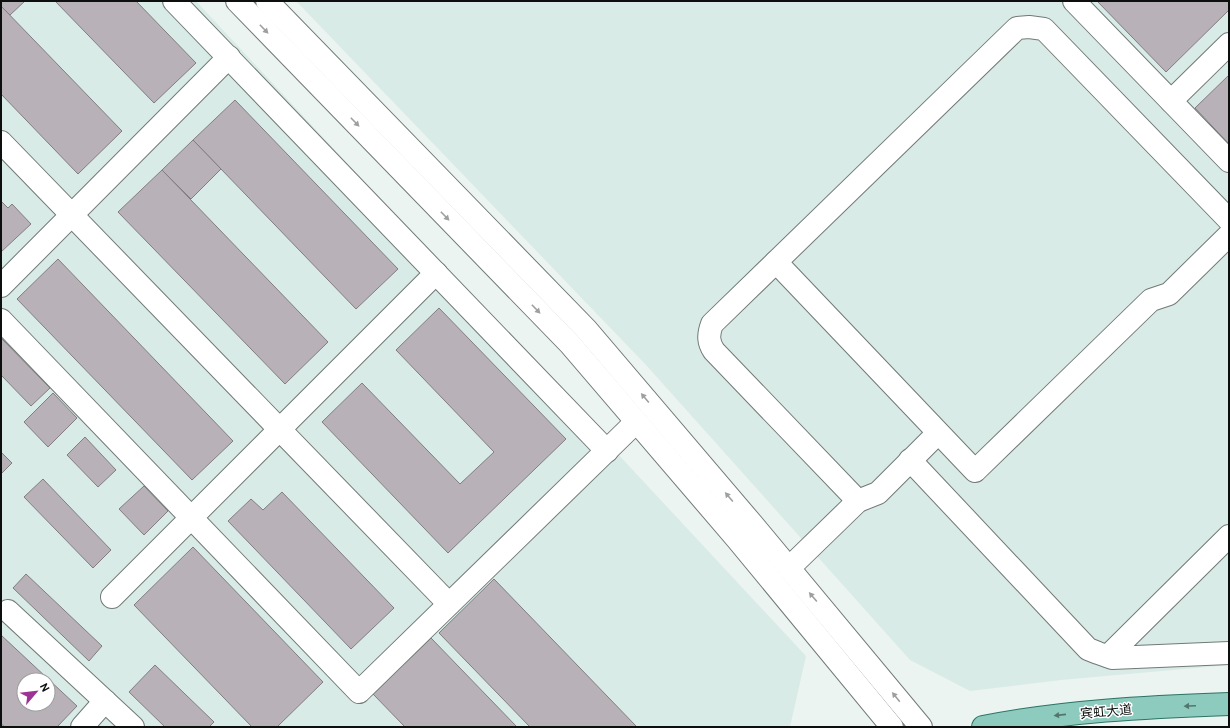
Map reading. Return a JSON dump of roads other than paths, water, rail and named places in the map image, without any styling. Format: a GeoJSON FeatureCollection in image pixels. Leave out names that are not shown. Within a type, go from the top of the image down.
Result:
{"type":"FeatureCollection","features":[{"type":"Feature","properties":{"kind":"main road","name":"宾虹大道"},"geometry":{"type":"LineString","coordinates":[[983,727],[1053,716],[1108,710],[1229,704]]}},
{"type":"Feature","properties":{"kind":"street"},"geometry":{"type":"LineString","coordinates":[[174,1],[607,451]]}},
{"type":"Feature","properties":{"kind":"street"},"geometry":{"type":"LineString","coordinates":[[237,1],[570,344],[737,539],[892,727]]}},
{"type":"Feature","properties":{"kind":"street"},"geometry":{"type":"LineString","coordinates":[[1074,1],[1229,161]]}},
{"type":"Feature","properties":{"kind":"street"},"geometry":{"type":"LineString","coordinates":[[276,4],[586,329],[789,568],[920,727]]}},
{"type":"Feature","properties":{"kind":"street"},"geometry":{"type":"LineString","coordinates":[[858,501],[714,351],[710,345],[709,331],[712,324],[1017,28],[1029,27],[1044,29],[1229,220]]}},
{"type":"Feature","properties":{"kind":"street"},"geometry":{"type":"LineString","coordinates":[[1171,101],[1229,44]]}},
{"type":"Feature","properties":{"kind":"street"},"geometry":{"type":"LineString","coordinates":[[1,286],[228,57]]}},
{"type":"Feature","properties":{"kind":"street"},"geometry":{"type":"LineString","coordinates":[[1,142],[449,604]]}},
{"type":"Feature","properties":{"kind":"street"},"geometry":{"type":"LineString","coordinates":[[776,262],[974,471],[1150,300],[1169,294],[1229,235]]}},
{"type":"Feature","properties":{"kind":"street"},"geometry":{"type":"LineString","coordinates":[[112,597],[436,273]]}},
{"type":"Feature","properties":{"kind":"street"},"geometry":{"type":"LineString","coordinates":[[1,320],[359,692],[636,422]]}},
{"type":"Feature","properties":{"kind":"street"},"geometry":{"type":"LineString","coordinates":[[789,568],[858,501],[878,493],[938,433]]}},
{"type":"Feature","properties":{"kind":"street"},"geometry":{"type":"LineString","coordinates":[[910,460],[1088,649],[1112,658],[1229,653]]}},
{"type":"Feature","properties":{"kind":"street"},"geometry":{"type":"LineString","coordinates":[[1108,656],[1229,536]]}},
{"type":"Feature","properties":{"kind":"street"},"geometry":{"type":"LineString","coordinates":[[8,611],[133,727]]}},
{"type":"Feature","properties":{"kind":"street"},"geometry":{"type":"LineString","coordinates":[[82,727],[105,701]]}}]}
